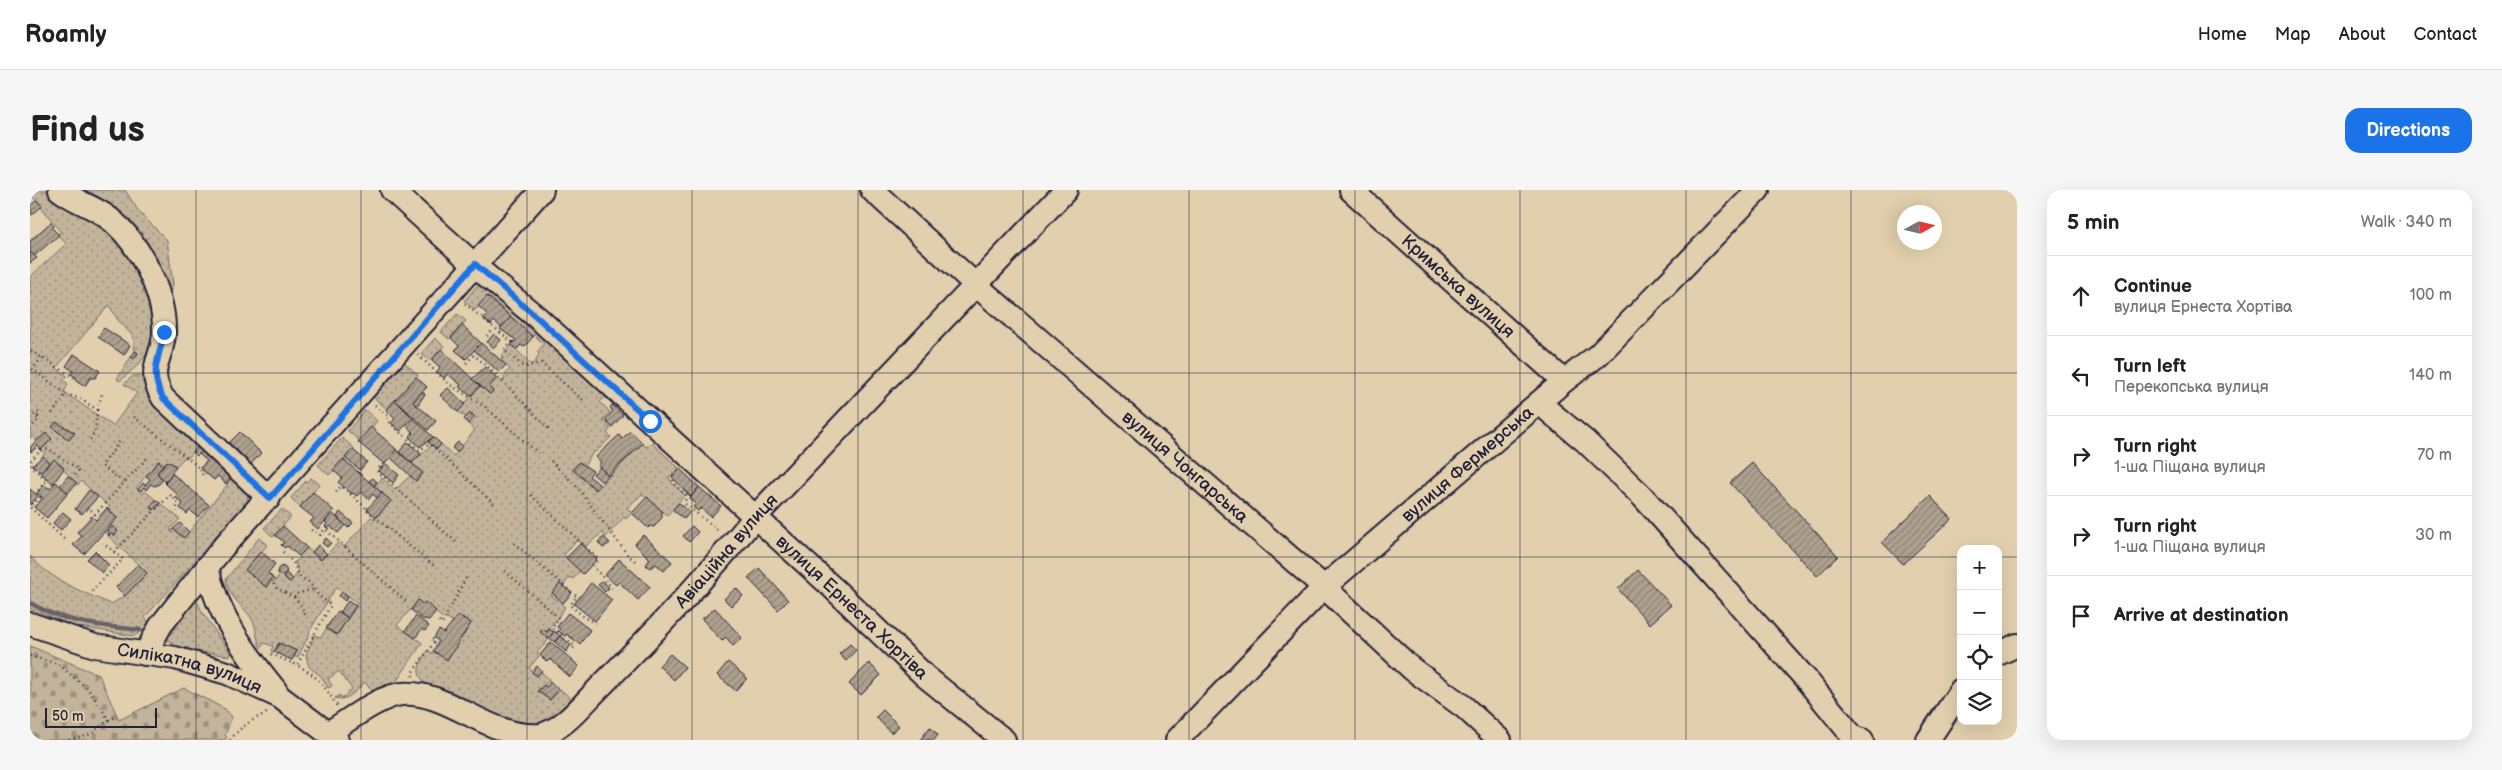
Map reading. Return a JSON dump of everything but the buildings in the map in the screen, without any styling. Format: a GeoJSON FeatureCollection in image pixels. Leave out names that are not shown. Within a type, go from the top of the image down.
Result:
{"type":"FeatureCollection","features":[{"type":"Feature","properties":{"kind":"street"},"geometry":{"type":"LineString","coordinates":[[60,190],[105,215],[133,242],[140,252],[154,289],[163,326],[162,343],[154,370],[156,386],[163,398],[270,498]]}},
{"type":"Feature","properties":{"kind":"street","name":"вулиця Ернеста Хортіва"},"geometry":{"type":"LineString","coordinates":[[392,190],[545,324],[925,676],[1004,740]]}},
{"type":"Feature","properties":{"kind":"street"},"geometry":{"type":"LineString","coordinates":[[145,654],[161,624],[207,567],[542,190]]}},
{"type":"Feature","properties":{"kind":"street","name":"вулиця Чонгарська"},"geometry":{"type":"LineString","coordinates":[[872,190],[977,286],[1324,587],[1412,669],[1464,708],[1500,740]]}},
{"type":"Feature","properties":{"kind":"street","name":"Авіаційна вулиця"},"geometry":{"type":"LineString","coordinates":[[337,732],[386,698],[402,694],[421,696],[490,729],[522,737],[542,735],[562,725],[613,674],[695,586],[755,517],[977,286],[1066,190]]}},
{"type":"Feature","properties":{"kind":"street","name":"Кримська вулиця"},"geometry":{"type":"LineString","coordinates":[[1351,190],[1564,381]]}},
{"type":"Feature","properties":{"kind":"street","name":"вулиця Фермерська"},"geometry":{"type":"LineString","coordinates":[[1177,740],[1324,587],[1564,381],[1598,355],[1758,190]]}},
{"type":"Feature","properties":{"kind":"street"},"geometry":{"type":"LineString","coordinates":[[1539,403],[1585,442],[1643,497],[1805,678],[1857,740]]}},
{"type":"Feature","properties":{"kind":"street"},"geometry":{"type":"LineString","coordinates":[[207,567],[212,590],[229,627],[278,703]]}},
{"type":"Feature","properties":{"kind":"street","name":"Силікатна вулиця"},"geometry":{"type":"LineString","coordinates":[[30,624],[81,643],[175,658],[227,673],[278,703],[337,732]]}},
{"type":"Feature","properties":{"kind":"street"},"geometry":{"type":"LineString","coordinates":[[2002,652],[2017,645]]}},
{"type":"Feature","properties":{"kind":"street"},"geometry":{"type":"LineString","coordinates":[[1928,740],[1957,696]]}},
{"type":"Feature","properties":{"kind":"path"},"geometry":{"type":"LineString","coordinates":[[474,311],[512,342],[504,350],[521,366],[527,367],[541,363],[583,400]]}},
{"type":"Feature","properties":{"kind":"path"},"geometry":{"type":"LineString","coordinates":[[487,336],[494,329]]}},
{"type":"Feature","properties":{"kind":"path"},"geometry":{"type":"LineString","coordinates":[[31,351],[77,379]]}},
{"type":"Feature","properties":{"kind":"path"},"geometry":{"type":"LineString","coordinates":[[466,363],[474,355],[498,376],[551,431]]}},
{"type":"Feature","properties":{"kind":"path"},"geometry":{"type":"LineString","coordinates":[[42,358],[32,369],[66,394],[81,399],[98,410]]}},
{"type":"Feature","properties":{"kind":"path"},"geometry":{"type":"LineString","coordinates":[[427,365],[466,396],[467,394],[486,406],[538,453]]}},
{"type":"Feature","properties":{"kind":"path"},"geometry":{"type":"LineString","coordinates":[[52,415],[66,394]]}},
{"type":"Feature","properties":{"kind":"path"},"geometry":{"type":"LineString","coordinates":[[90,440],[95,431],[102,394]]}},
{"type":"Feature","properties":{"kind":"path"},"geometry":{"type":"LineString","coordinates":[[369,400],[390,417],[387,420],[419,450],[424,446],[426,448],[430,444],[495,505]]}},
{"type":"Feature","properties":{"kind":"path"},"geometry":{"type":"LineString","coordinates":[[30,418],[35,416],[39,419],[30,429]]}},
{"type":"Feature","properties":{"kind":"path"},"geometry":{"type":"LineString","coordinates":[[134,417],[195,464],[203,473],[202,475]]}},
{"type":"Feature","properties":{"kind":"path"},"geometry":{"type":"LineString","coordinates":[[30,436],[34,440]]}},
{"type":"Feature","properties":{"kind":"path"},"geometry":{"type":"LineString","coordinates":[[119,442],[102,466],[124,483]]}},
{"type":"Feature","properties":{"kind":"path"},"geometry":{"type":"LineString","coordinates":[[64,539],[30,507],[40,497],[36,493],[47,480],[31,466],[31,460],[40,451],[49,449],[79,470],[75,475]]}},
{"type":"Feature","properties":{"kind":"path"},"geometry":{"type":"LineString","coordinates":[[91,510],[96,514],[149,456]]}},
{"type":"Feature","properties":{"kind":"path"},"geometry":{"type":"LineString","coordinates":[[551,461],[578,488],[634,561],[638,558]]}},
{"type":"Feature","properties":{"kind":"path"},"geometry":{"type":"LineString","coordinates":[[380,467],[377,471],[456,542]]}},
{"type":"Feature","properties":{"kind":"path"},"geometry":{"type":"LineString","coordinates":[[673,475],[673,483],[686,495],[685,504],[722,534]]}},
{"type":"Feature","properties":{"kind":"path"},"geometry":{"type":"LineString","coordinates":[[336,492],[341,486],[365,509],[434,566]]}},
{"type":"Feature","properties":{"kind":"path"},"geometry":{"type":"LineString","coordinates":[[114,552],[170,495],[177,501],[177,512]]}},
{"type":"Feature","properties":{"kind":"path"},"geometry":{"type":"LineString","coordinates":[[531,495],[598,559],[593,566],[612,588]]}},
{"type":"Feature","properties":{"kind":"path"},"geometry":{"type":"LineString","coordinates":[[311,530],[314,529],[320,535],[325,529],[408,603]]}},
{"type":"Feature","properties":{"kind":"path"},"geometry":{"type":"LineString","coordinates":[[92,590],[123,559],[103,543]]}},
{"type":"Feature","properties":{"kind":"path"},"geometry":{"type":"LineString","coordinates":[[514,543],[577,597],[570,605],[584,617],[596,623]]}},
{"type":"Feature","properties":{"kind":"path"},"geometry":{"type":"LineString","coordinates":[[283,552],[293,562],[296,572],[331,605],[297,665]]}},
{"type":"Feature","properties":{"kind":"path"},"geometry":{"type":"LineString","coordinates":[[504,571],[560,618],[552,628],[575,646],[573,648]]}},
{"type":"Feature","properties":{"kind":"path"},"geometry":{"type":"LineString","coordinates":[[439,621],[442,624],[466,578]]}},
{"type":"Feature","properties":{"kind":"path"},"geometry":{"type":"LineString","coordinates":[[274,579],[274,587],[294,598],[300,604],[306,618]]}},
{"type":"Feature","properties":{"kind":"path"},"geometry":{"type":"LineString","coordinates":[[294,598],[296,594],[314,589]]}},
{"type":"Feature","properties":{"kind":"path"},"geometry":{"type":"LineString","coordinates":[[421,696],[412,673],[435,641],[429,636]]}},
{"type":"Feature","properties":{"kind":"path"},"geometry":{"type":"LineString","coordinates":[[267,653],[297,665],[321,680],[337,732]]}},
{"type":"Feature","properties":{"kind":"path"},"geometry":{"type":"LineString","coordinates":[[30,656],[58,664],[88,689],[109,720]]}},
{"type":"Feature","properties":{"kind":"path"},"geometry":{"type":"LineString","coordinates":[[230,740],[239,728],[278,703]]}},
{"type":"Feature","properties":{"kind":"path"},"geometry":{"type":"LineString","coordinates":[[69,740],[89,735],[117,716]]}},
{"type":"Feature","properties":{"kind":"green space"},"geometry":{"type":"Polygon","coordinates":[[[30,190],[55,190],[85,208],[141,262],[156,321],[151,348],[139,364],[120,381],[117,379],[131,357],[134,358],[138,353],[135,351],[133,336],[118,320],[109,305],[56,368],[67,376],[63,380],[68,384],[64,392],[113,426],[137,393],[124,384],[133,376],[142,375],[162,399],[249,490],[247,504],[145,617],[150,626],[134,636],[74,626],[30,609],[30,556],[57,579],[111,604],[125,596],[147,573],[104,532],[117,518],[109,510],[110,507],[81,481],[78,485],[54,460],[50,463],[43,456],[45,453],[41,450],[52,439],[46,433],[37,441],[30,434],[30,277],[66,244],[58,234],[61,232],[30,193],[30,190]],[[56,422],[53,427],[68,440],[74,432],[56,422]],[[202,442],[188,458],[185,457],[176,466],[167,461],[163,465],[158,461],[136,488],[143,494],[145,491],[156,500],[151,507],[154,510],[160,503],[180,519],[171,528],[171,532],[173,529],[184,538],[228,484],[202,442]]]}},
{"type":"Feature","properties":{"kind":"green space"},"geometry":{"type":"Polygon","coordinates":[[[72,190],[125,190],[139,212],[167,240],[173,284],[155,348],[154,283],[72,190]]]}},
{"type":"Feature","properties":{"kind":"green space"},"geometry":{"type":"Polygon","coordinates":[[[477,286],[487,287],[621,403],[616,408],[605,397],[600,402],[610,412],[603,420],[611,428],[607,433],[611,437],[596,452],[594,451],[584,466],[579,462],[572,470],[596,490],[642,444],[646,447],[651,442],[680,469],[669,477],[672,483],[685,495],[667,515],[642,494],[627,508],[632,513],[626,519],[624,517],[606,537],[602,533],[586,546],[577,540],[564,555],[580,571],[573,579],[570,577],[563,586],[560,584],[551,595],[565,607],[547,632],[543,629],[540,631],[549,639],[537,653],[539,656],[529,668],[537,676],[541,672],[550,680],[537,691],[550,700],[560,689],[576,703],[535,730],[434,690],[420,677],[419,668],[428,650],[432,653],[464,635],[471,623],[459,615],[454,622],[445,617],[443,619],[425,602],[423,605],[418,601],[397,625],[422,643],[395,684],[372,691],[365,682],[348,697],[340,699],[335,698],[340,695],[342,698],[352,689],[339,671],[328,679],[332,686],[328,688],[321,676],[309,667],[306,655],[314,635],[321,637],[326,629],[337,635],[358,603],[336,587],[309,632],[298,657],[294,657],[296,651],[279,643],[274,652],[271,651],[273,646],[264,643],[261,648],[252,619],[229,591],[226,579],[259,538],[267,545],[246,570],[266,587],[271,580],[275,582],[280,574],[290,582],[298,573],[295,562],[301,558],[299,556],[307,548],[321,560],[339,542],[344,547],[371,517],[375,519],[391,501],[374,487],[382,478],[395,490],[410,476],[416,481],[423,473],[412,463],[432,445],[437,449],[441,444],[454,456],[475,430],[468,424],[474,417],[471,413],[466,417],[458,412],[480,386],[490,394],[492,391],[489,387],[497,378],[502,382],[505,378],[503,377],[510,369],[501,361],[503,358],[501,357],[511,345],[531,364],[535,363],[539,354],[537,352],[544,344],[534,335],[532,336],[488,296],[475,310],[464,301],[477,286]]]}},
{"type":"Feature","properties":{"kind":"green space"},"geometry":{"type":"Polygon","coordinates":[[[457,314],[466,321],[449,339],[441,332],[457,314]]]}},
{"type":"Feature","properties":{"kind":"green space"},"geometry":{"type":"Polygon","coordinates":[[[435,338],[444,346],[430,361],[421,354],[435,338]]]}},
{"type":"Feature","properties":{"kind":"green space"},"geometry":{"type":"Polygon","coordinates":[[[404,362],[418,375],[387,409],[373,397],[404,362]]]}},
{"type":"Feature","properties":{"kind":"green space"},"geometry":{"type":"Polygon","coordinates":[[[365,410],[377,421],[360,441],[348,431],[365,410]]]}},
{"type":"Feature","properties":{"kind":"green space"},"geometry":{"type":"Polygon","coordinates":[[[342,438],[354,448],[329,475],[318,465],[342,438]]]}},
{"type":"Feature","properties":{"kind":"green space"},"geometry":{"type":"Polygon","coordinates":[[[311,478],[320,484],[300,507],[291,498],[311,478]]]}},
{"type":"Feature","properties":{"kind":"green space"},"geometry":{"type":"Polygon","coordinates":[[[282,509],[291,517],[273,537],[264,528],[282,509]]]}},
{"type":"Feature","properties":{"kind":"green space"},"geometry":{"type":"Polygon","coordinates":[[[194,594],[202,612],[231,654],[230,656],[176,648],[167,638],[167,632],[194,594]]]}},
{"type":"Feature","properties":{"kind":"green space"},"geometry":{"type":"Polygon","coordinates":[[[30,646],[99,675],[119,720],[184,688],[225,709],[232,717],[225,735],[227,737],[225,740],[30,740],[30,646]]]}},
{"type":"Feature","properties":{"kind":"waterway"},"geometry":{"type":"LineString","coordinates":[[30,603],[43,610],[70,619],[97,625],[140,630]]}},
{"type":"Feature","properties":{"kind":"route"},"geometry":{"type":"LineString","coordinates":[[164,332],[154,370],[156,386],[163,398],[181,412],[270,498],[475,264],[539,319],[650,421]]}}]}
